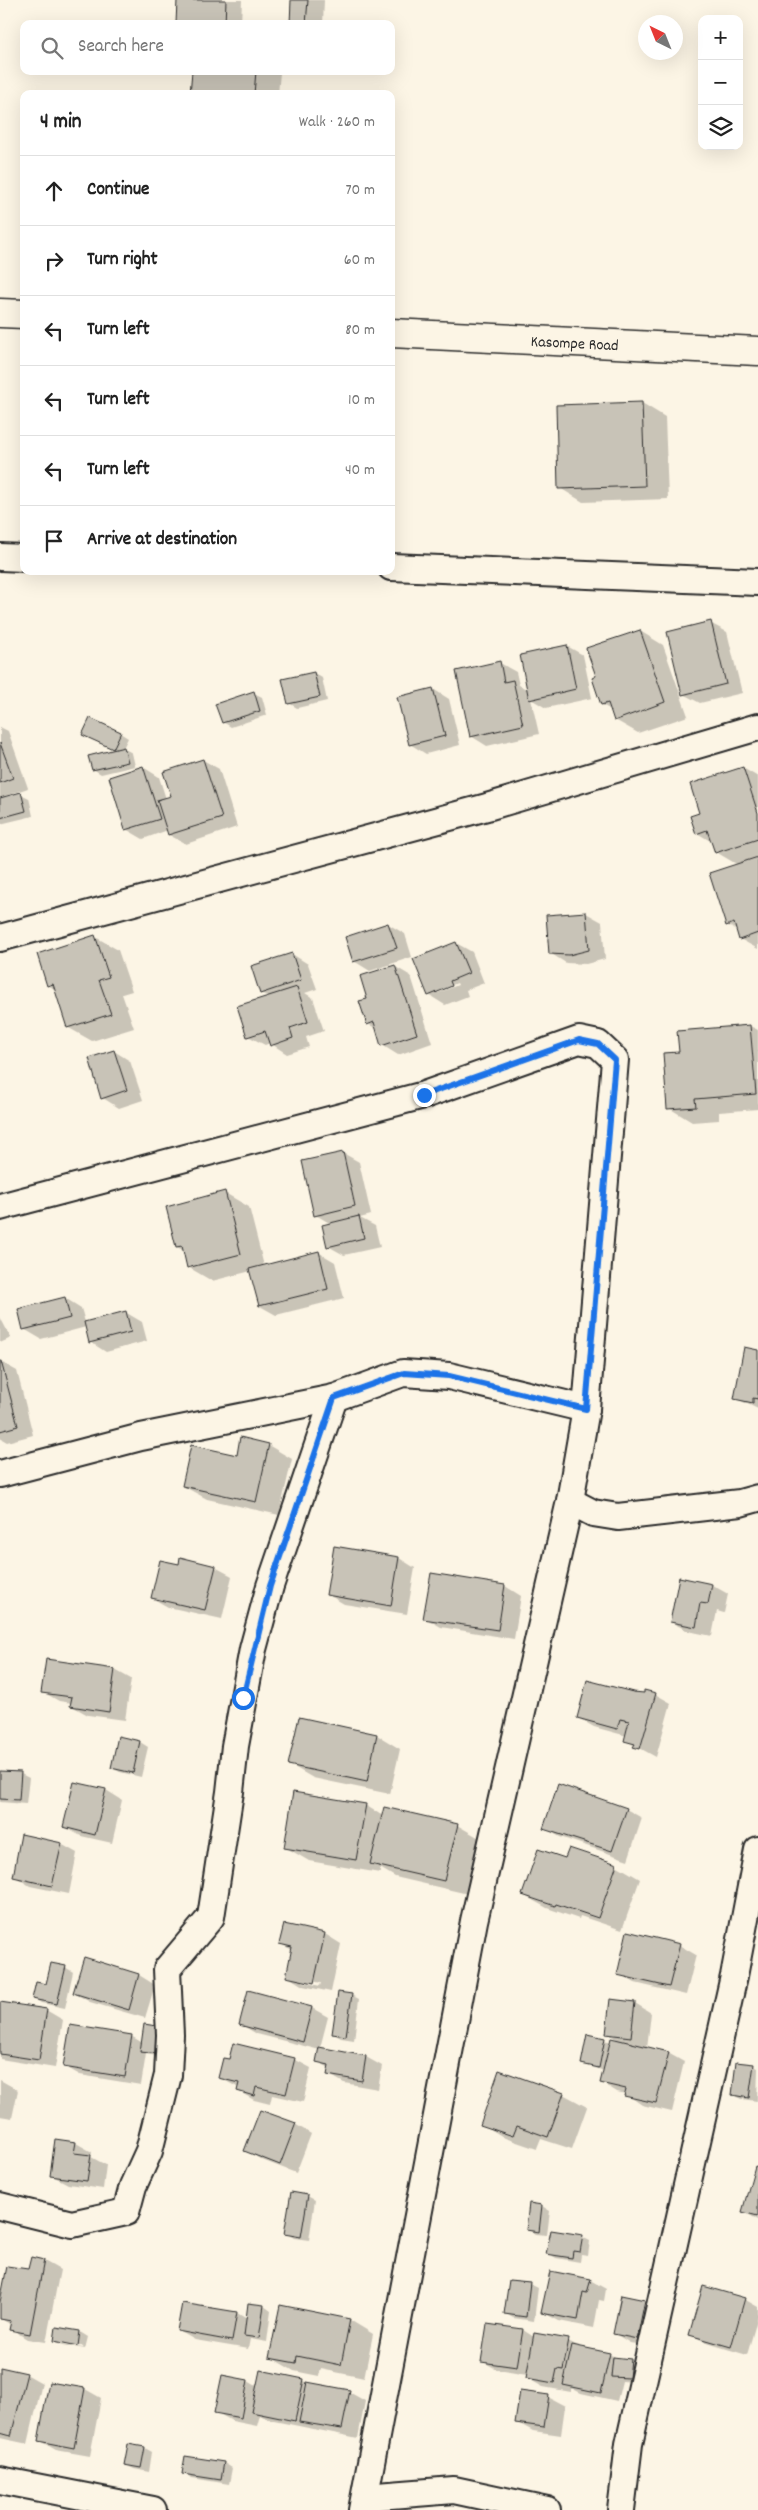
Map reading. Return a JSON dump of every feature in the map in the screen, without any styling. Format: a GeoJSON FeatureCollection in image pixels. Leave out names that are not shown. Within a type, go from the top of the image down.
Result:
{"type":"FeatureCollection","features":[{"type":"Feature","properties":{"kind":"street"},"geometry":{"type":"LineString","coordinates":[[0,313],[20,314]]}},
{"type":"Feature","properties":{"kind":"street","name":"Kasompe Road"},"geometry":{"type":"LineString","coordinates":[[395,332],[758,351]]}},
{"type":"Feature","properties":{"kind":"street"},"geometry":{"type":"LineString","coordinates":[[0,557],[20,558]]}},
{"type":"Feature","properties":{"kind":"street"},"geometry":{"type":"LineString","coordinates":[[395,567],[758,582]]}},
{"type":"Feature","properties":{"kind":"street"},"geometry":{"type":"LineString","coordinates":[[0,938],[487,807],[758,726]]}},
{"type":"Feature","properties":{"kind":"street"},"geometry":{"type":"LineString","coordinates":[[0,1207],[424,1095],[579,1040],[598,1044],[615,1060],[586,1409],[570,1501],[474,1921],[364,2504],[454,2490],[547,2510]]}},
{"type":"Feature","properties":{"kind":"street"},"geometry":{"type":"LineString","coordinates":[[0,1474],[141,1437],[334,1398],[404,1373],[449,1376],[586,1409]]}},
{"type":"Feature","properties":{"kind":"street"},"geometry":{"type":"LineString","coordinates":[[0,2206],[72,2224],[126,2212],[132,2186],[149,2151],[168,2075],[170,2035],[167,1969],[211,1917],[230,1792],[234,1746],[253,1649],[270,1586],[334,1398]]}},
{"type":"Feature","properties":{"kind":"street"},"geometry":{"type":"LineString","coordinates":[[570,1501],[593,1513],[618,1517],[740,1502],[758,1498]]}},
{"type":"Feature","properties":{"kind":"street"},"geometry":{"type":"LineString","coordinates":[[621,2510],[629,2444],[712,2079],[758,1850]]}},
{"type":"Feature","properties":{"kind":"street"},"geometry":{"type":"LineString","coordinates":[[0,2480],[153,2510]]}},
{"type":"Feature","properties":{"kind":"building"},"geometry":{"type":"Polygon","coordinates":[[[177,0],[226,0],[225,20],[176,20],[177,0]]]}},
{"type":"Feature","properties":{"kind":"building"},"geometry":{"type":"Polygon","coordinates":[[[291,0],[308,0],[306,20],[290,20],[291,0]]]}},
{"type":"Feature","properties":{"kind":"building"},"geometry":{"type":"Polygon","coordinates":[[[192,75],[256,75],[254,90],[190,90],[192,75]]]}},
{"type":"Feature","properties":{"kind":"building"},"geometry":{"type":"Polygon","coordinates":[[[642,402],[645,486],[558,489],[556,405],[642,402]]]}},
{"type":"Feature","properties":{"kind":"building"},"geometry":{"type":"Polygon","coordinates":[[[711,621],[726,684],[682,695],[667,632],[711,621]]]}},
{"type":"Feature","properties":{"kind":"building"},"geometry":{"type":"Polygon","coordinates":[[[640,630],[665,702],[614,721],[608,703],[601,705],[592,678],[596,676],[586,648],[640,630]]]}},
{"type":"Feature","properties":{"kind":"building"},"geometry":{"type":"Polygon","coordinates":[[[567,645],[576,689],[529,700],[520,655],[567,645]]]}},
{"type":"Feature","properties":{"kind":"building"},"geometry":{"type":"Polygon","coordinates":[[[500,661],[504,682],[513,680],[523,725],[470,737],[456,671],[500,661]]]}},
{"type":"Feature","properties":{"kind":"building"},"geometry":{"type":"Polygon","coordinates":[[[314,672],[320,697],[288,704],[282,679],[314,672]]]}},
{"type":"Feature","properties":{"kind":"building"},"geometry":{"type":"Polygon","coordinates":[[[433,688],[445,736],[409,745],[397,697],[433,688]]]}},
{"type":"Feature","properties":{"kind":"building"},"geometry":{"type":"Polygon","coordinates":[[[254,691],[260,711],[222,723],[215,704],[254,691]]]}},
{"type":"Feature","properties":{"kind":"building"},"geometry":{"type":"Polygon","coordinates":[[[90,718],[121,732],[113,749],[82,735],[90,718]]]}},
{"type":"Feature","properties":{"kind":"building"},"geometry":{"type":"Polygon","coordinates":[[[0,743],[13,778],[0,783],[0,743]]]}},
{"type":"Feature","properties":{"kind":"building"},"geometry":{"type":"Polygon","coordinates":[[[124,747],[128,762],[92,770],[88,756],[124,747]]]}},
{"type":"Feature","properties":{"kind":"building"},"geometry":{"type":"Polygon","coordinates":[[[203,759],[222,818],[168,835],[157,800],[171,796],[163,772],[203,759]]]}},
{"type":"Feature","properties":{"kind":"building"},"geometry":{"type":"Polygon","coordinates":[[[143,766],[160,819],[125,830],[109,777],[143,766]]]}},
{"type":"Feature","properties":{"kind":"building"},"geometry":{"type":"Polygon","coordinates":[[[743,767],[758,813],[758,839],[715,853],[707,830],[696,834],[690,816],[699,813],[690,784],[743,767]]]}},
{"type":"Feature","properties":{"kind":"building"},"geometry":{"type":"Polygon","coordinates":[[[21,792],[26,811],[0,818],[0,798],[21,792]]]}},
{"type":"Feature","properties":{"kind":"building"},"geometry":{"type":"Polygon","coordinates":[[[758,857],[758,933],[739,940],[734,923],[726,926],[709,873],[758,857]]]}},
{"type":"Feature","properties":{"kind":"building"},"geometry":{"type":"Polygon","coordinates":[[[586,912],[589,950],[569,955],[549,954],[546,915],[586,912]]]}},
{"type":"Feature","properties":{"kind":"building"},"geometry":{"type":"Polygon","coordinates":[[[388,923],[397,948],[353,962],[345,937],[388,923]]]}},
{"type":"Feature","properties":{"kind":"building"},"geometry":{"type":"Polygon","coordinates":[[[95,935],[109,977],[99,980],[111,1014],[67,1028],[53,984],[47,986],[37,954],[95,935]]]}},
{"type":"Feature","properties":{"kind":"building"},"geometry":{"type":"Polygon","coordinates":[[[456,942],[469,973],[450,981],[452,986],[428,996],[413,959],[456,942]]]}},
{"type":"Feature","properties":{"kind":"building"},"geometry":{"type":"Polygon","coordinates":[[[292,953],[301,980],[260,994],[251,966],[292,953]]]}},
{"type":"Feature","properties":{"kind":"building"},"geometry":{"type":"Polygon","coordinates":[[[395,965],[417,1034],[381,1046],[374,1022],[367,1025],[359,1001],[367,999],[360,976],[395,965]]]}},
{"type":"Feature","properties":{"kind":"building"},"geometry":{"type":"Polygon","coordinates":[[[297,987],[308,1022],[290,1028],[293,1038],[270,1046],[265,1031],[247,1037],[237,1006],[297,987]]]}},
{"type":"Feature","properties":{"kind":"building"},"geometry":{"type":"Polygon","coordinates":[[[750,1025],[756,1094],[695,1099],[696,1107],[667,1109],[663,1053],[679,1052],[677,1031],[750,1025]]]}},
{"type":"Feature","properties":{"kind":"building"},"geometry":{"type":"Polygon","coordinates":[[[114,1050],[127,1090],[101,1099],[89,1058],[114,1050]]]}},
{"type":"Feature","properties":{"kind":"building"},"geometry":{"type":"Polygon","coordinates":[[[343,1152],[355,1206],[314,1216],[302,1161],[343,1152]]]}},
{"type":"Feature","properties":{"kind":"building"},"geometry":{"type":"Polygon","coordinates":[[[225,1191],[241,1254],[187,1268],[182,1246],[176,1247],[166,1207],[225,1191]]]}},
{"type":"Feature","properties":{"kind":"building"},"geometry":{"type":"Polygon","coordinates":[[[359,1216],[364,1238],[327,1247],[322,1225],[359,1216]]]}},
{"type":"Feature","properties":{"kind":"building"},"geometry":{"type":"Polygon","coordinates":[[[319,1251],[328,1289],[259,1306],[249,1269],[319,1251]]]}},
{"type":"Feature","properties":{"kind":"building"},"geometry":{"type":"Polygon","coordinates":[[[65,1297],[70,1318],[23,1330],[18,1309],[65,1297]]]}},
{"type":"Feature","properties":{"kind":"building"},"geometry":{"type":"Polygon","coordinates":[[[126,1311],[131,1332],[89,1343],[84,1322],[126,1311]]]}},
{"type":"Feature","properties":{"kind":"building"},"geometry":{"type":"Polygon","coordinates":[[[744,1347],[758,1350],[758,1399],[753,1398],[753,1403],[734,1399],[744,1347]]]}},
{"type":"Feature","properties":{"kind":"building"},"geometry":{"type":"Polygon","coordinates":[[[0,1361],[18,1426],[0,1431],[0,1361]]]}},
{"type":"Feature","properties":{"kind":"building"},"geometry":{"type":"Polygon","coordinates":[[[240,1437],[269,1444],[256,1502],[182,1486],[191,1445],[237,1455],[240,1437]]]}},
{"type":"Feature","properties":{"kind":"building"},"geometry":{"type":"Polygon","coordinates":[[[334,1546],[399,1557],[391,1606],[326,1595],[334,1546]]]}},
{"type":"Feature","properties":{"kind":"building"},"geometry":{"type":"Polygon","coordinates":[[[180,1557],[216,1566],[205,1610],[151,1598],[160,1560],[179,1564],[180,1557]]]}},
{"type":"Feature","properties":{"kind":"building"},"geometry":{"type":"Polygon","coordinates":[[[431,1573],[505,1585],[498,1630],[423,1619],[431,1573]]]}},
{"type":"Feature","properties":{"kind":"building"},"geometry":{"type":"Polygon","coordinates":[[[679,1577],[712,1584],[708,1604],[700,1603],[696,1627],[670,1622],[679,1577]]]}},
{"type":"Feature","properties":{"kind":"building"},"geometry":{"type":"Polygon","coordinates":[[[46,1659],[115,1669],[109,1712],[70,1706],[72,1697],[41,1693],[46,1659]]]}},
{"type":"Feature","properties":{"kind":"building"},"geometry":{"type":"Polygon","coordinates":[[[587,1680],[633,1692],[644,1693],[644,1690],[656,1693],[640,1749],[633,1747],[635,1744],[624,1741],[629,1721],[620,1719],[617,1729],[577,1718],[587,1680]]]}},
{"type":"Feature","properties":{"kind":"building"},"geometry":{"type":"Polygon","coordinates":[[[299,1717],[377,1734],[367,1782],[288,1765],[299,1717]]]}},
{"type":"Feature","properties":{"kind":"building"},"geometry":{"type":"Polygon","coordinates":[[[118,1736],[140,1741],[133,1773],[111,1768],[118,1736]]]}},
{"type":"Feature","properties":{"kind":"building"},"geometry":{"type":"Polygon","coordinates":[[[0,1771],[21,1772],[19,1800],[0,1799],[0,1771]]]}},
{"type":"Feature","properties":{"kind":"building"},"geometry":{"type":"Polygon","coordinates":[[[74,1782],[106,1789],[95,1835],[63,1827],[74,1782]]]}},
{"type":"Feature","properties":{"kind":"building"},"geometry":{"type":"Polygon","coordinates":[[[558,1784],[627,1808],[612,1851],[543,1829],[558,1784]]]}},
{"type":"Feature","properties":{"kind":"building"},"geometry":{"type":"Polygon","coordinates":[[[293,1792],[366,1804],[356,1860],[284,1848],[293,1792]]]}},
{"type":"Feature","properties":{"kind":"building"},"geometry":{"type":"Polygon","coordinates":[[[384,1807],[458,1824],[444,1881],[370,1864],[384,1807]]]}},
{"type":"Feature","properties":{"kind":"building"},"geometry":{"type":"Polygon","coordinates":[[[21,1834],[62,1843],[52,1886],[13,1877],[21,1834]]]}},
{"type":"Feature","properties":{"kind":"building"},"geometry":{"type":"Polygon","coordinates":[[[569,1848],[617,1864],[598,1918],[522,1895],[538,1849],[565,1858],[569,1848]]]}},
{"type":"Feature","properties":{"kind":"building"},"geometry":{"type":"Polygon","coordinates":[[[284,1924],[325,1933],[314,1983],[286,1977],[292,1947],[279,1944],[284,1924]]]}},
{"type":"Feature","properties":{"kind":"building"},"geometry":{"type":"Polygon","coordinates":[[[627,1931],[680,1944],[669,1987],[617,1975],[627,1931]]]}},
{"type":"Feature","properties":{"kind":"building"},"geometry":{"type":"Polygon","coordinates":[[[84,1957],[139,1974],[129,2010],[73,1993],[84,1957]]]}},
{"type":"Feature","properties":{"kind":"building"},"geometry":{"type":"Polygon","coordinates":[[[51,1963],[66,1966],[57,2004],[32,1999],[36,1982],[46,1984],[51,1963]]]}},
{"type":"Feature","properties":{"kind":"building"},"geometry":{"type":"Polygon","coordinates":[[[248,1990],[312,2007],[303,2042],[239,2025],[248,1990]]]}},
{"type":"Feature","properties":{"kind":"building"},"geometry":{"type":"Polygon","coordinates":[[[338,1992],[352,1994],[346,2036],[332,2034],[338,1992]]]}},
{"type":"Feature","properties":{"kind":"building"},"geometry":{"type":"Polygon","coordinates":[[[610,1999],[635,2002],[631,2037],[606,2034],[610,1999]]]}},
{"type":"Feature","properties":{"kind":"building"},"geometry":{"type":"Polygon","coordinates":[[[0,2002],[47,2009],[39,2060],[0,2054],[0,2002]]]}},
{"type":"Feature","properties":{"kind":"building"},"geometry":{"type":"Polygon","coordinates":[[[144,2024],[163,2027],[160,2054],[140,2052],[144,2024]]]}},
{"type":"Feature","properties":{"kind":"building"},"geometry":{"type":"Polygon","coordinates":[[[70,2025],[132,2035],[125,2077],[63,2067],[70,2025]]]}},
{"type":"Feature","properties":{"kind":"building"},"geometry":{"type":"Polygon","coordinates":[[[587,2034],[605,2038],[599,2068],[581,2064],[587,2034]]]}},
{"type":"Feature","properties":{"kind":"building"},"geometry":{"type":"Polygon","coordinates":[[[611,2038],[669,2052],[656,2103],[624,2096],[626,2089],[600,2083],[611,2038]]]}},
{"type":"Feature","properties":{"kind":"building"},"geometry":{"type":"Polygon","coordinates":[[[233,2043],[295,2058],[286,2094],[256,2087],[254,2096],[237,2091],[239,2083],[218,2078],[223,2058],[229,2059],[233,2043]]]}},
{"type":"Feature","properties":{"kind":"building"},"geometry":{"type":"Polygon","coordinates":[[[319,2047],[366,2056],[362,2081],[327,2075],[329,2065],[316,2062],[319,2047]]]}},
{"type":"Feature","properties":{"kind":"building"},"geometry":{"type":"Polygon","coordinates":[[[736,2062],[754,2064],[749,2098],[732,2095],[736,2062]]]}},
{"type":"Feature","properties":{"kind":"building"},"geometry":{"type":"Polygon","coordinates":[[[499,2070],[564,2093],[548,2137],[517,2126],[513,2136],[480,2125],[499,2070]]]}},
{"type":"Feature","properties":{"kind":"building"},"geometry":{"type":"Polygon","coordinates":[[[260,2110],[296,2123],[280,2165],[244,2151],[260,2110]]]}},
{"type":"Feature","properties":{"kind":"building"},"geometry":{"type":"Polygon","coordinates":[[[55,2139],[76,2142],[74,2153],[91,2155],[87,2181],[50,2176],[55,2139]]]}},
{"type":"Feature","properties":{"kind":"building"},"geometry":{"type":"Polygon","coordinates":[[[755,2166],[758,2167],[758,2216],[742,2212],[755,2166]]]}},
{"type":"Feature","properties":{"kind":"building"},"geometry":{"type":"Polygon","coordinates":[[[291,2192],[308,2195],[301,2237],[284,2234],[291,2192]]]}},
{"type":"Feature","properties":{"kind":"building"},"geometry":{"type":"Polygon","coordinates":[[[529,2203],[542,2205],[539,2232],[526,2230],[529,2203]]]}},
{"type":"Feature","properties":{"kind":"building"},"geometry":{"type":"Polygon","coordinates":[[[551,2230],[583,2235],[580,2252],[573,2251],[572,2258],[546,2254],[551,2230]]]}},
{"type":"Feature","properties":{"kind":"building"},"geometry":{"type":"Polygon","coordinates":[[[31,2257],[44,2260],[30,2334],[9,2330],[11,2321],[0,2319],[0,2302],[7,2266],[28,2269],[31,2257]]]}},
{"type":"Feature","properties":{"kind":"building"},"geometry":{"type":"Polygon","coordinates":[[[550,2271],[591,2279],[587,2293],[583,2292],[578,2320],[541,2313],[550,2271]]]}},
{"type":"Feature","properties":{"kind":"building"},"geometry":{"type":"Polygon","coordinates":[[[509,2280],[530,2282],[526,2317],[504,2314],[509,2280]]]}},
{"type":"Feature","properties":{"kind":"building"},"geometry":{"type":"Polygon","coordinates":[[[703,2286],[745,2298],[731,2347],[689,2335],[703,2286]]]}},
{"type":"Feature","properties":{"kind":"building"},"geometry":{"type":"Polygon","coordinates":[[[621,2295],[645,2300],[637,2339],[613,2334],[621,2295]]]}},
{"type":"Feature","properties":{"kind":"building"},"geometry":{"type":"Polygon","coordinates":[[[182,2303],[237,2312],[232,2341],[177,2331],[182,2303]]]}},
{"type":"Feature","properties":{"kind":"building"},"geometry":{"type":"Polygon","coordinates":[[[248,2303],[264,2305],[259,2338],[244,2336],[248,2303]]]}},
{"type":"Feature","properties":{"kind":"building"},"geometry":{"type":"Polygon","coordinates":[[[280,2305],[350,2319],[341,2365],[297,2356],[296,2363],[269,2358],[280,2305]]]}},
{"type":"Feature","properties":{"kind":"building"},"geometry":{"type":"Polygon","coordinates":[[[487,2324],[523,2329],[517,2367],[481,2362],[487,2324]]]}},
{"type":"Feature","properties":{"kind":"building"},"geometry":{"type":"Polygon","coordinates":[[[56,2327],[80,2331],[78,2346],[54,2341],[56,2327]]]}},
{"type":"Feature","properties":{"kind":"building"},"geometry":{"type":"Polygon","coordinates":[[[534,2333],[569,2339],[563,2370],[557,2369],[554,2383],[526,2378],[534,2333]]]}},
{"type":"Feature","properties":{"kind":"building"},"geometry":{"type":"Polygon","coordinates":[[[572,2345],[610,2353],[601,2393],[563,2385],[572,2345]]]}},
{"type":"Feature","properties":{"kind":"building"},"geometry":{"type":"Polygon","coordinates":[[[613,2357],[631,2359],[629,2378],[611,2377],[613,2357]]]}},
{"type":"Feature","properties":{"kind":"building"},"geometry":{"type":"Polygon","coordinates":[[[0,2367],[27,2373],[11,2436],[0,2433],[0,2367]]]}},
{"type":"Feature","properties":{"kind":"building"},"geometry":{"type":"Polygon","coordinates":[[[260,2370],[304,2379],[295,2421],[251,2412],[260,2370]]]}},
{"type":"Feature","properties":{"kind":"building"},"geometry":{"type":"Polygon","coordinates":[[[222,2375],[248,2380],[241,2418],[214,2413],[222,2375]]]}},
{"type":"Feature","properties":{"kind":"building"},"geometry":{"type":"Polygon","coordinates":[[[49,2382],[85,2388],[74,2448],[38,2441],[49,2382]]]}},
{"type":"Feature","properties":{"kind":"building"},"geometry":{"type":"Polygon","coordinates":[[[307,2382],[350,2390],[342,2429],[299,2422],[307,2382]]]}},
{"type":"Feature","properties":{"kind":"building"},"geometry":{"type":"Polygon","coordinates":[[[520,2391],[549,2395],[544,2427],[515,2423],[520,2391]]]}},
{"type":"Feature","properties":{"kind":"building"},"geometry":{"type":"Polygon","coordinates":[[[128,2444],[145,2447],[141,2468],[124,2465],[128,2444]]]}},
{"type":"Feature","properties":{"kind":"building"},"geometry":{"type":"Polygon","coordinates":[[[185,2456],[224,2462],[221,2480],[182,2474],[185,2456]]]}},
{"type":"Feature","properties":{"kind":"route"},"geometry":{"type":"LineString","coordinates":[[243,1698],[253,1649],[270,1586],[334,1398],[404,1373],[449,1376],[586,1409],[615,1060],[598,1044],[579,1040],[424,1095]]}}]}
